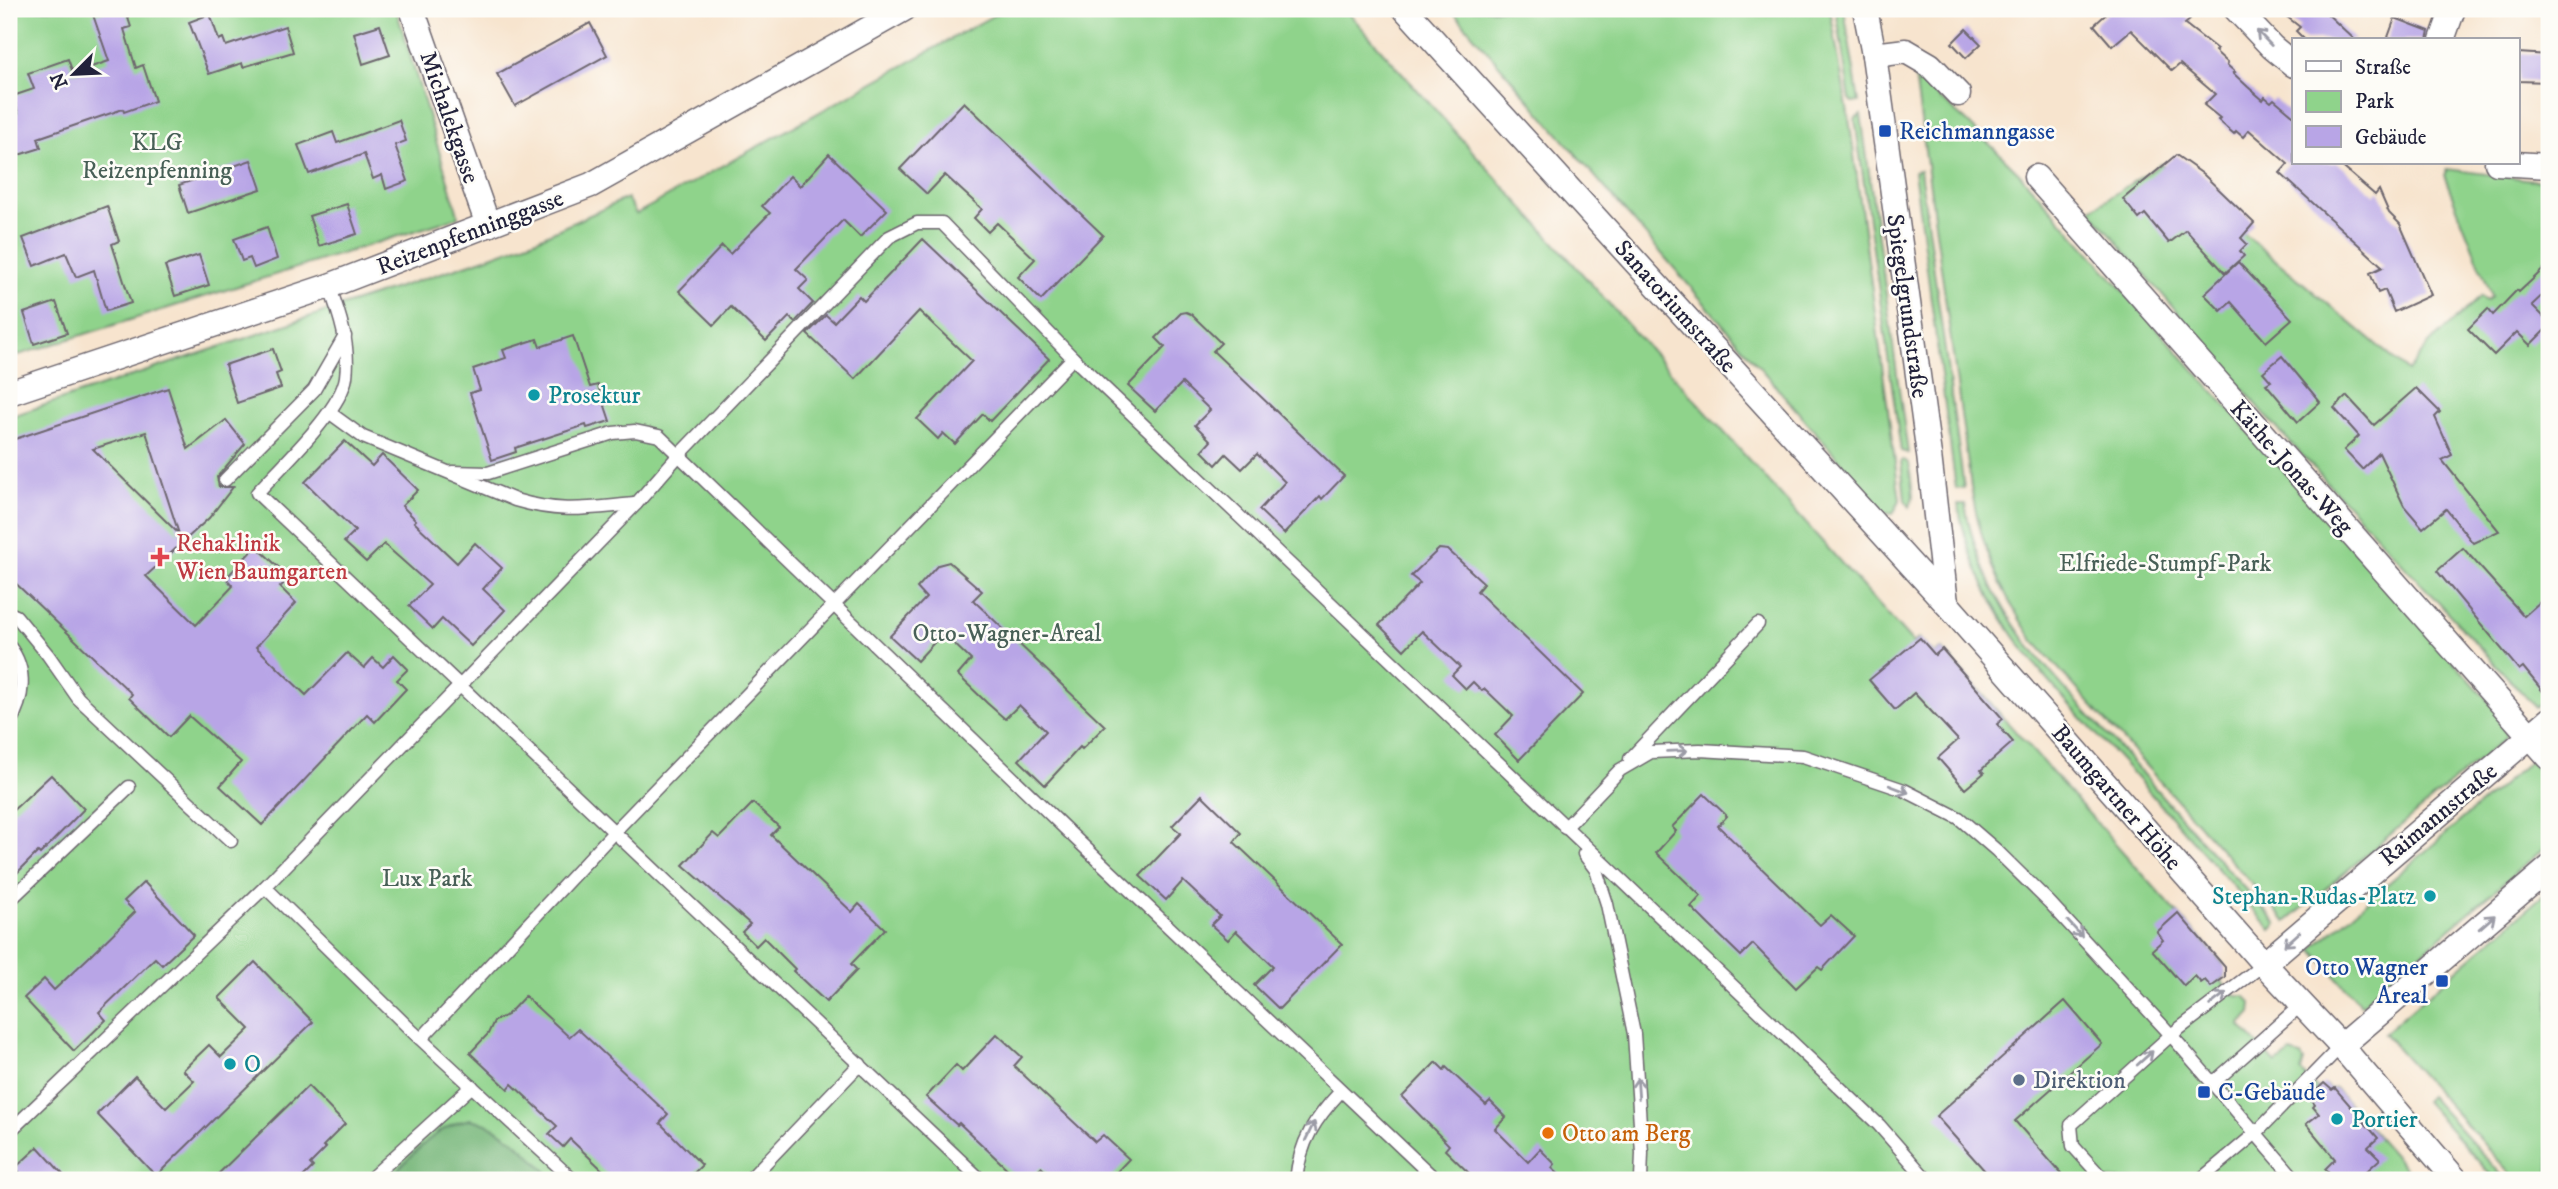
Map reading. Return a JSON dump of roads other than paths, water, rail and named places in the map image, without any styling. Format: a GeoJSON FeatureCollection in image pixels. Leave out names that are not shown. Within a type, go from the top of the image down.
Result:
{"type":"FeatureCollection","features":[{"type":"Feature","properties":{"kind":"street","name":"Michalekgasse"},"geometry":{"type":"LineString","coordinates":[[412,9],[488,225]]}},
{"type":"Feature","properties":{"kind":"street","name":"Reizenpfenninggasse"},"geometry":{"type":"LineString","coordinates":[[9,393],[329,286],[591,186],[904,9]]}},
{"type":"Feature","properties":{"kind":"street","name":"Sanatoriumstraße"},"geometry":{"type":"LineString","coordinates":[[1405,9],[1946,603]]}},
{"type":"Feature","properties":{"kind":"street","name":"Spiegelgrundstraße"},"geometry":{"type":"LineString","coordinates":[[1865,9],[1874,55],[1929,455],[1946,603]]}},
{"type":"Feature","properties":{"kind":"street"},"geometry":{"type":"LineString","coordinates":[[2236,9],[2272,47],[2292,63]]}},
{"type":"Feature","properties":{"kind":"street"},"geometry":{"type":"LineString","coordinates":[[2443,38],[2453,9]]}},
{"type":"Feature","properties":{"kind":"street"},"geometry":{"type":"LineString","coordinates":[[1874,55],[1906,51],[1930,65],[1958,94]]}},
{"type":"Feature","properties":{"kind":"street"},"geometry":{"type":"LineString","coordinates":[[2514,164],[2549,166]]}},
{"type":"Feature","properties":{"kind":"street","name":"Käthe-Jonas-Weg"},"geometry":{"type":"LineString","coordinates":[[2036,177],[2540,728],[2549,757]]}},
{"type":"Feature","properties":{"kind":"street","name":"Baumgartner Höhe"},"geometry":{"type":"LineString","coordinates":[[1946,603],[2264,964],[2341,1046],[2456,1180]]}},
{"type":"Feature","properties":{"kind":"street","name":"Raimannstraße"},"geometry":{"type":"LineString","coordinates":[[2264,964],[2540,728]]}},
{"type":"Feature","properties":{"kind":"street"},"geometry":{"type":"LineString","coordinates":[[2341,1046],[2549,868]]}},
{"type":"Feature","properties":{"kind":"lane"},"geometry":{"type":"LineString","coordinates":[[9,1132],[265,887],[636,504],[678,456],[889,237],[917,223],[942,223],[1073,358],[1879,1125],[1927,1180]]}},
{"type":"Feature","properties":{"kind":"lane"},"geometry":{"type":"LineString","coordinates":[[329,286],[345,335],[346,378],[330,413],[257,493],[981,1180]]}},
{"type":"Feature","properties":{"kind":"lane"},"geometry":{"type":"LineString","coordinates":[[225,480],[314,390],[345,335]]}},
{"type":"Feature","properties":{"kind":"lane"},"geometry":{"type":"LineString","coordinates":[[421,1039],[615,831],[1073,358]]}},
{"type":"Feature","properties":{"kind":"lane"},"geometry":{"type":"LineString","coordinates":[[330,413],[363,437],[515,500],[567,511],[636,504]]}},
{"type":"Feature","properties":{"kind":"lane"},"geometry":{"type":"LineString","coordinates":[[452,472],[488,473],[613,433],[635,431],[659,436],[834,607],[1436,1180]]}},
{"type":"Feature","properties":{"kind":"lane"},"geometry":{"type":"LineString","coordinates":[[9,613],[16,616],[48,655],[78,698],[232,841]]}},
{"type":"Feature","properties":{"kind":"lane"},"geometry":{"type":"LineString","coordinates":[[1565,828],[1758,624]]}},
{"type":"Feature","properties":{"kind":"lane"},"geometry":{"type":"LineString","coordinates":[[9,646],[17,656],[22,673],[22,689],[18,708],[9,724]]}},
{"type":"Feature","properties":{"kind":"lane"},"geometry":{"type":"LineString","coordinates":[[1620,770],[1651,752],[1700,750],[1803,756],[1904,790],[1959,818],[2050,903],[2171,1035],[2296,1180]]}},
{"type":"Feature","properties":{"kind":"lane"},"geometry":{"type":"LineString","coordinates":[[9,901],[129,787]]}},
{"type":"Feature","properties":{"kind":"lane"},"geometry":{"type":"LineString","coordinates":[[1565,828],[1596,870],[1607,904],[1634,1034],[1642,1153],[1641,1180]]}},
{"type":"Feature","properties":{"kind":"lane"},"geometry":{"type":"LineString","coordinates":[[265,887],[421,1039],[573,1180]]}},
{"type":"Feature","properties":{"kind":"lane"},"geometry":{"type":"LineString","coordinates":[[2104,1180],[2073,1146],[2071,1125],[2171,1035],[2264,964]]}},
{"type":"Feature","properties":{"kind":"lane"},"geometry":{"type":"LineString","coordinates":[[2212,1084],[2302,1004]]}},
{"type":"Feature","properties":{"kind":"lane"},"geometry":{"type":"LineString","coordinates":[[2200,1180],[2256,1133],[2341,1046]]}},
{"type":"Feature","properties":{"kind":"lane"},"geometry":{"type":"LineString","coordinates":[[750,1180],[860,1064]]}},
{"type":"Feature","properties":{"kind":"lane"},"geometry":{"type":"LineString","coordinates":[[369,1180],[472,1086]]}},
{"type":"Feature","properties":{"kind":"lane"},"geometry":{"type":"LineString","coordinates":[[1296,1180],[1308,1134],[1319,1115],[1341,1091]]}},
{"type":"Feature","properties":{"kind":"place","name":"Reichmanngasse"},"geometry":{"type":"Point","coordinates":[1885,131]}},
{"type":"Feature","properties":{"kind":"place","name":"Prosektur"},"geometry":{"type":"Point","coordinates":[534,395]}},
{"type":"Feature","properties":{"kind":"place","name":"Rehaklinik Wien Baumgarten"},"geometry":{"type":"Point","coordinates":[160,557]}},
{"type":"Feature","properties":{"kind":"place","name":"Stephan-Rudas-Platz"},"geometry":{"type":"Point","coordinates":[2430,896]}},
{"type":"Feature","properties":{"kind":"place","name":"Otto Wagner Areal"},"geometry":{"type":"Point","coordinates":[2442,981]}},
{"type":"Feature","properties":{"kind":"place","name":"O"},"geometry":{"type":"Point","coordinates":[230,1064]}},
{"type":"Feature","properties":{"kind":"place","name":"Direktion"},"geometry":{"type":"Point","coordinates":[2019,1080]}},
{"type":"Feature","properties":{"kind":"place","name":"C-Gebäude"},"geometry":{"type":"Point","coordinates":[2204,1092]}},
{"type":"Feature","properties":{"kind":"place","name":"Portier"},"geometry":{"type":"Point","coordinates":[2337,1119]}},
{"type":"Feature","properties":{"kind":"place","name":"Otto am Berg"},"geometry":{"type":"Point","coordinates":[1548,1133]}},
{"type":"Feature","properties":{"kind":"park label","name":"KLG Reizenpfenning"},"geometry":{"type":"Point","coordinates":[157,156]}},
{"type":"Feature","properties":{"kind":"park label","name":"Elfriede-Stumpf-Park"},"geometry":{"type":"Point","coordinates":[2165,563]}},
{"type":"Feature","properties":{"kind":"park label","name":"Otto-Wagner-Areal"},"geometry":{"type":"Point","coordinates":[1007,633]}},
{"type":"Feature","properties":{"kind":"park label","name":"Lux Park"},"geometry":{"type":"Point","coordinates":[427,878]}}]}
